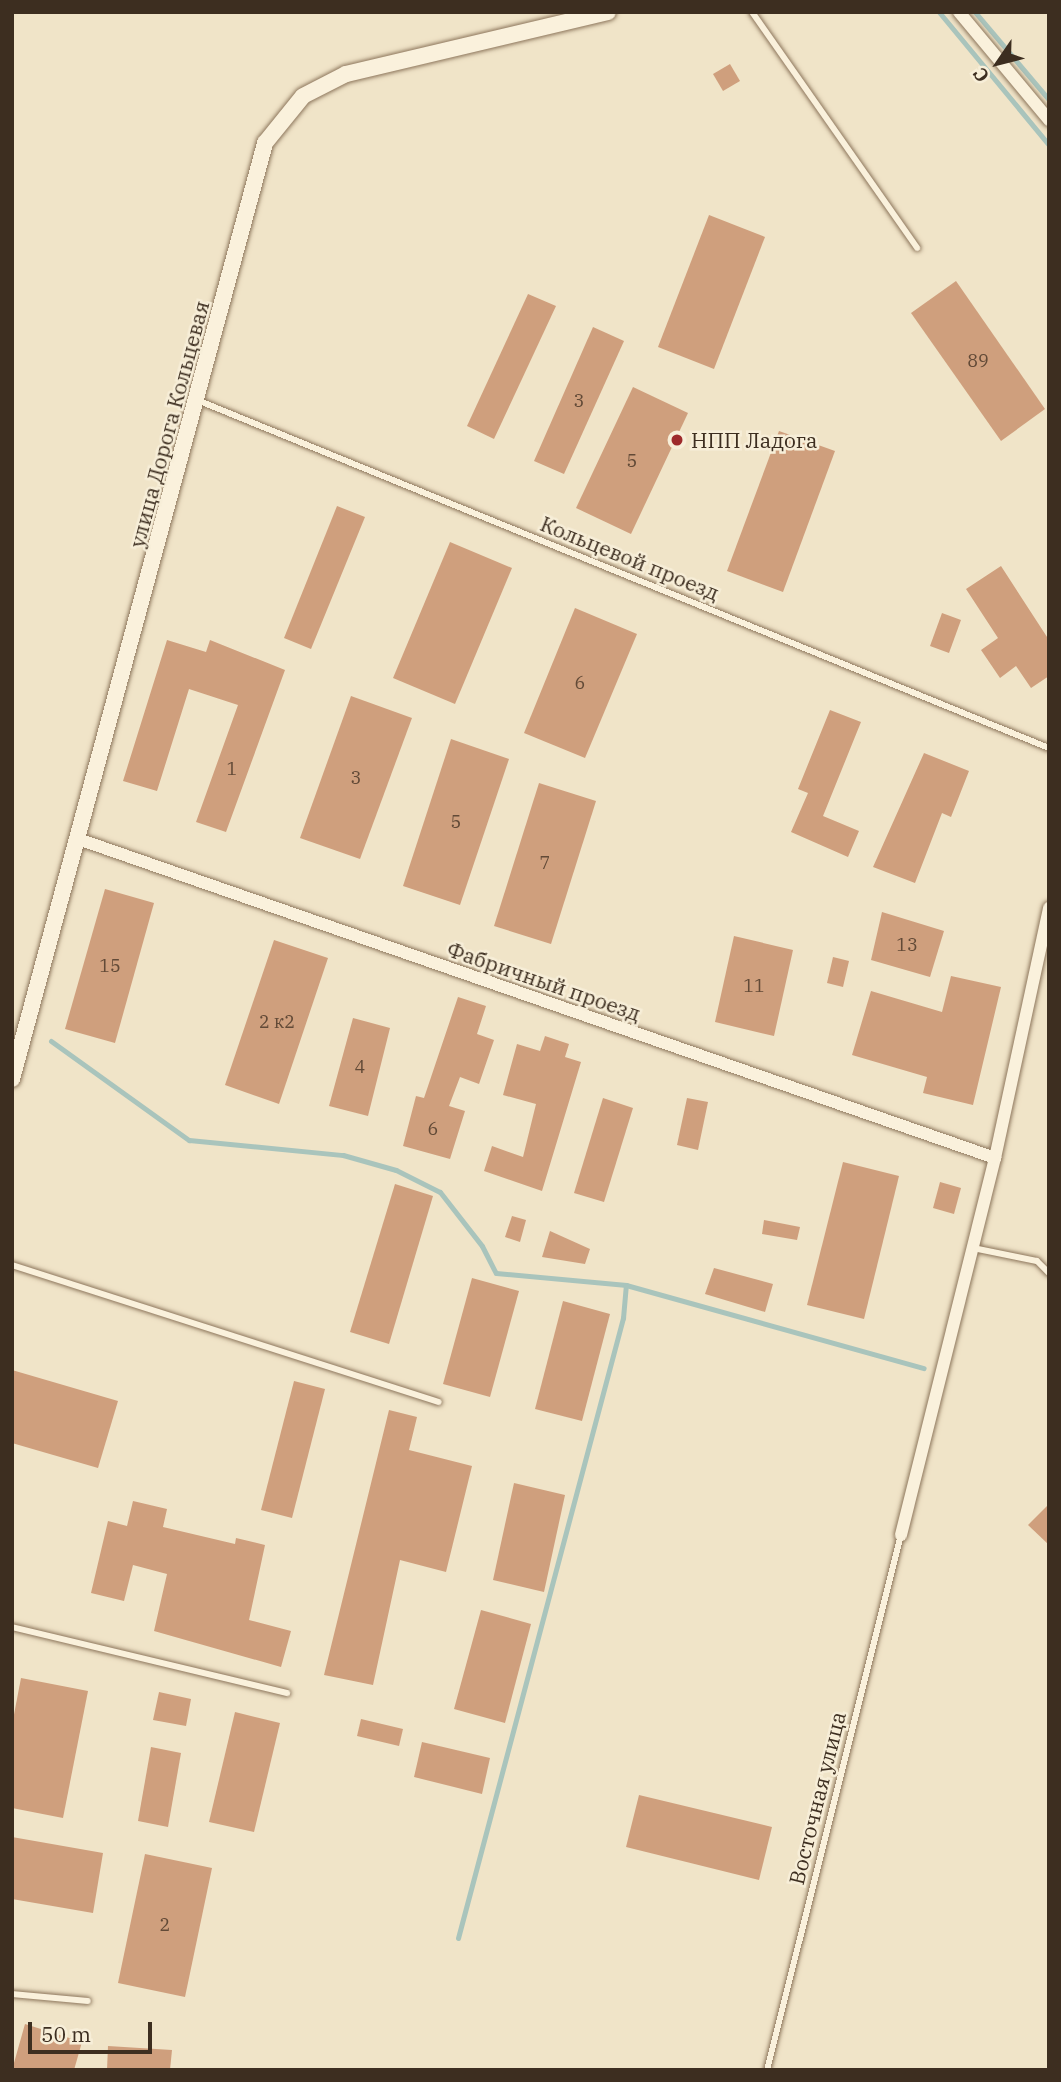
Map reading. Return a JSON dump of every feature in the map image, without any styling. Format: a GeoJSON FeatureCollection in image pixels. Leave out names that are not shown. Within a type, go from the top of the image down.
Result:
{"type":"FeatureCollection","features":[{"type":"Feature","properties":{"kind":"street","name":"улица Дорога Кольцевая"},"geometry":{"type":"LineString","coordinates":[[12,1079],[81,840],[265,144],[303,96],[346,74],[608,12]]}},
{"type":"Feature","properties":{"kind":"street"},"geometry":{"type":"LineString","coordinates":[[959,12],[1049,120]]}},
{"type":"Feature","properties":{"kind":"street","name":"Фабричный проезд"},"geometry":{"type":"LineString","coordinates":[[81,840],[995,1158]]}},
{"type":"Feature","properties":{"kind":"street"},"geometry":{"type":"LineString","coordinates":[[901,1535],[995,1158],[1049,908]]}},
{"type":"Feature","properties":{"kind":"lane"},"geometry":{"type":"LineString","coordinates":[[752,12],[917,248]]}},
{"type":"Feature","properties":{"kind":"lane","name":"Кольцевой проезд"},"geometry":{"type":"LineString","coordinates":[[197,400],[1049,748]]}},
{"type":"Feature","properties":{"kind":"lane"},"geometry":{"type":"LineString","coordinates":[[973,1248],[1037,1261],[1049,1273]]}},
{"type":"Feature","properties":{"kind":"lane"},"geometry":{"type":"LineString","coordinates":[[12,1265],[439,1402]]}},
{"type":"Feature","properties":{"kind":"lane","name":"Восточная улица"},"geometry":{"type":"LineString","coordinates":[[767,2070],[901,1535]]}},
{"type":"Feature","properties":{"kind":"lane"},"geometry":{"type":"LineString","coordinates":[[12,1627],[286,1693]]}},
{"type":"Feature","properties":{"kind":"lane"},"geometry":{"type":"LineString","coordinates":[[12,1994],[88,2001]]}},
{"type":"Feature","properties":{"kind":"building"},"geometry":{"type":"Polygon","coordinates":[[[730,64],[740,81],[723,91],[713,74],[730,64]]]}},
{"type":"Feature","properties":{"kind":"building"},"geometry":{"type":"Polygon","coordinates":[[[709,215],[765,237],[714,369],[658,347],[709,215]]]}},
{"type":"Feature","properties":{"kind":"building"},"geometry":{"type":"Polygon","coordinates":[[[956,281],[1045,409],[1001,441],[911,313],[956,281]]]}},
{"type":"Feature","properties":{"kind":"building"},"geometry":{"type":"Polygon","coordinates":[[[528,294],[556,306],[494,439],[467,426],[528,294]]]}},
{"type":"Feature","properties":{"kind":"building"},"geometry":{"type":"Polygon","coordinates":[[[593,327],[624,341],[564,474],[534,461],[593,327]]]}},
{"type":"Feature","properties":{"kind":"building"},"geometry":{"type":"Polygon","coordinates":[[[633,387],[688,413],[631,534],[576,508],[633,387]]]}},
{"type":"Feature","properties":{"kind":"building"},"geometry":{"type":"Polygon","coordinates":[[[779,431],[835,451],[783,592],[727,571],[779,431]]]}},
{"type":"Feature","properties":{"kind":"building"},"geometry":{"type":"Polygon","coordinates":[[[337,506],[365,517],[311,649],[284,638],[337,506]]]}},
{"type":"Feature","properties":{"kind":"building"},"geometry":{"type":"Polygon","coordinates":[[[450,542],[512,568],[455,704],[393,678],[450,542]]]}},
{"type":"Feature","properties":{"kind":"building"},"geometry":{"type":"Polygon","coordinates":[[[1001,566],[1049,640],[1049,676],[1031,688],[1016,666],[1000,678],[981,650],[998,638],[966,589],[1001,566]]]}},
{"type":"Feature","properties":{"kind":"building"},"geometry":{"type":"Polygon","coordinates":[[[575,608],[637,634],[585,758],[524,733],[575,608]]]}},
{"type":"Feature","properties":{"kind":"building"},"geometry":{"type":"Polygon","coordinates":[[[942,613],[961,620],[949,653],[930,646],[942,613]]]}},
{"type":"Feature","properties":{"kind":"building"},"geometry":{"type":"Polygon","coordinates":[[[167,640],[206,652],[210,640],[285,670],[226,832],[196,822],[238,705],[189,689],[157,791],[123,781],[167,640]]]}},
{"type":"Feature","properties":{"kind":"building"},"geometry":{"type":"Polygon","coordinates":[[[351,696],[412,718],[360,859],[300,838],[351,696]]]}},
{"type":"Feature","properties":{"kind":"building"},"geometry":{"type":"Polygon","coordinates":[[[830,710],[861,722],[823,816],[859,831],[848,857],[791,832],[808,793],[798,789],[830,710]]]}},
{"type":"Feature","properties":{"kind":"building"},"geometry":{"type":"Polygon","coordinates":[[[451,739],[509,759],[460,905],[403,886],[451,739]]]}},
{"type":"Feature","properties":{"kind":"building"},"geometry":{"type":"Polygon","coordinates":[[[924,753],[969,771],[951,817],[942,813],[915,883],[873,867],[924,753]]]}},
{"type":"Feature","properties":{"kind":"building"},"geometry":{"type":"Polygon","coordinates":[[[539,783],[596,801],[551,944],[494,926],[539,783]]]}},
{"type":"Feature","properties":{"kind":"building"},"geometry":{"type":"Polygon","coordinates":[[[105,889],[154,903],[115,1043],[65,1029],[105,889]]]}},
{"type":"Feature","properties":{"kind":"building"},"geometry":{"type":"Polygon","coordinates":[[[882,912],[944,931],[930,977],[871,960],[882,912]]]}},
{"type":"Feature","properties":{"kind":"building"},"geometry":{"type":"Polygon","coordinates":[[[734,936],[793,950],[774,1036],[715,1022],[734,936]]]}},
{"type":"Feature","properties":{"kind":"building"},"geometry":{"type":"Polygon","coordinates":[[[274,940],[328,958],[279,1104],[225,1085],[274,940]]]}},
{"type":"Feature","properties":{"kind":"building"},"geometry":{"type":"Polygon","coordinates":[[[833,957],[849,961],[843,987],[827,983],[833,957]]]}},
{"type":"Feature","properties":{"kind":"building"},"geometry":{"type":"Polygon","coordinates":[[[951,976],[1001,987],[973,1105],[923,1093],[927,1077],[852,1055],[871,991],[942,1012],[951,976]]]}},
{"type":"Feature","properties":{"kind":"building"},"geometry":{"type":"Polygon","coordinates":[[[458,997],[486,1006],[477,1034],[494,1040],[479,1084],[460,1077],[449,1106],[465,1111],[450,1159],[403,1146],[416,1096],[424,1098],[458,997]]]}},
{"type":"Feature","properties":{"kind":"building"},"geometry":{"type":"Polygon","coordinates":[[[353,1018],[390,1028],[368,1116],[329,1106],[353,1018]]]}},
{"type":"Feature","properties":{"kind":"building"},"geometry":{"type":"Polygon","coordinates":[[[545,1036],[569,1044],[565,1057],[581,1062],[542,1191],[484,1171],[492,1146],[523,1157],[536,1104],[503,1095],[517,1044],[540,1051],[545,1036]]]}},
{"type":"Feature","properties":{"kind":"building"},"geometry":{"type":"Polygon","coordinates":[[[603,1098],[633,1108],[604,1202],[574,1193],[603,1098]]]}},
{"type":"Feature","properties":{"kind":"building"},"geometry":{"type":"Polygon","coordinates":[[[687,1098],[708,1102],[698,1150],[677,1145],[687,1098]]]}},
{"type":"Feature","properties":{"kind":"building"},"geometry":{"type":"Polygon","coordinates":[[[843,1162],[899,1176],[864,1319],[807,1305],[843,1162]]]}},
{"type":"Feature","properties":{"kind":"building"},"geometry":{"type":"Polygon","coordinates":[[[940,1182],[961,1188],[954,1214],[933,1208],[940,1182]]]}},
{"type":"Feature","properties":{"kind":"building"},"geometry":{"type":"Polygon","coordinates":[[[395,1184],[433,1196],[389,1344],[350,1332],[395,1184]]]}},
{"type":"Feature","properties":{"kind":"building"},"geometry":{"type":"Polygon","coordinates":[[[512,1216],[526,1220],[520,1242],[505,1237],[512,1216]]]}},
{"type":"Feature","properties":{"kind":"building"},"geometry":{"type":"Polygon","coordinates":[[[764,1220],[800,1227],[797,1240],[762,1234],[764,1220]]]}},
{"type":"Feature","properties":{"kind":"building"},"geometry":{"type":"Polygon","coordinates":[[[550,1231],[590,1249],[585,1264],[542,1257],[550,1231]]]}},
{"type":"Feature","properties":{"kind":"building"},"geometry":{"type":"Polygon","coordinates":[[[714,1268],[773,1284],[765,1312],[705,1294],[714,1268]]]}},
{"type":"Feature","properties":{"kind":"building"},"geometry":{"type":"Polygon","coordinates":[[[472,1278],[519,1291],[490,1397],[443,1384],[472,1278]]]}},
{"type":"Feature","properties":{"kind":"building"},"geometry":{"type":"Polygon","coordinates":[[[563,1301],[610,1314],[582,1421],[535,1409],[563,1301]]]}},
{"type":"Feature","properties":{"kind":"building"},"geometry":{"type":"Polygon","coordinates":[[[12,1370],[118,1401],[98,1468],[12,1443],[12,1370]]]}},
{"type":"Feature","properties":{"kind":"building"},"geometry":{"type":"Polygon","coordinates":[[[294,1381],[325,1389],[292,1518],[261,1510],[294,1381]]]}},
{"type":"Feature","properties":{"kind":"building"},"geometry":{"type":"Polygon","coordinates":[[[389,1410],[417,1417],[409,1450],[472,1466],[446,1572],[400,1560],[373,1685],[324,1675],[389,1410]]]}},
{"type":"Feature","properties":{"kind":"building"},"geometry":{"type":"Polygon","coordinates":[[[514,1483],[565,1495],[544,1592],[493,1580],[514,1483]]]}},
{"type":"Feature","properties":{"kind":"building"},"geometry":{"type":"Polygon","coordinates":[[[133,1501],[167,1509],[163,1527],[235,1544],[236,1538],[265,1545],[249,1620],[291,1631],[281,1667],[154,1631],[167,1574],[133,1565],[124,1601],[91,1593],[108,1521],[127,1526],[133,1501]]]}},
{"type":"Feature","properties":{"kind":"building"},"geometry":{"type":"Polygon","coordinates":[[[1049,1504],[1049,1545],[1028,1525],[1049,1504]]]}},
{"type":"Feature","properties":{"kind":"building"},"geometry":{"type":"Polygon","coordinates":[[[481,1610],[531,1624],[505,1723],[454,1709],[481,1610]]]}},
{"type":"Feature","properties":{"kind":"building"},"geometry":{"type":"Polygon","coordinates":[[[21,1678],[88,1691],[63,1818],[12,1808],[12,1725],[21,1678]]]}},
{"type":"Feature","properties":{"kind":"building"},"geometry":{"type":"Polygon","coordinates":[[[159,1692],[191,1699],[186,1726],[153,1720],[159,1692]]]}},
{"type":"Feature","properties":{"kind":"building"},"geometry":{"type":"Polygon","coordinates":[[[235,1712],[280,1723],[254,1832],[209,1822],[235,1712]]]}},
{"type":"Feature","properties":{"kind":"building"},"geometry":{"type":"Polygon","coordinates":[[[361,1719],[403,1729],[399,1746],[357,1736],[361,1719]]]}},
{"type":"Feature","properties":{"kind":"building"},"geometry":{"type":"Polygon","coordinates":[[[422,1742],[490,1758],[482,1794],[414,1777],[422,1742]]]}},
{"type":"Feature","properties":{"kind":"building"},"geometry":{"type":"Polygon","coordinates":[[[151,1747],[181,1753],[168,1827],[138,1821],[151,1747]]]}},
{"type":"Feature","properties":{"kind":"building"},"geometry":{"type":"Polygon","coordinates":[[[639,1795],[772,1827],[759,1880],[626,1847],[639,1795]]]}},
{"type":"Feature","properties":{"kind":"building"},"geometry":{"type":"Polygon","coordinates":[[[12,1837],[103,1853],[93,1913],[12,1899],[12,1837]]]}},
{"type":"Feature","properties":{"kind":"building"},"geometry":{"type":"Polygon","coordinates":[[[145,1854],[212,1868],[185,1997],[118,1983],[145,1854]]]}},
{"type":"Feature","properties":{"kind":"building"},"geometry":{"type":"Polygon","coordinates":[[[25,2024],[82,2042],[74,2070],[12,2070],[25,2024]]]}},
{"type":"Feature","properties":{"kind":"building"},"geometry":{"type":"Polygon","coordinates":[[[108,2046],[172,2050],[170,2070],[107,2070],[108,2046]]]}},
{"type":"Feature","properties":{"kind":"waterway"},"geometry":{"type":"LineString","coordinates":[[939,12],[1049,145]]}},
{"type":"Feature","properties":{"kind":"waterway"},"geometry":{"type":"LineString","coordinates":[[975,12],[1049,100]]}},
{"type":"Feature","properties":{"kind":"waterway"},"geometry":{"type":"LineString","coordinates":[[51,1041],[189,1140],[343,1155],[396,1170],[440,1192],[482,1246],[496,1273],[626,1285]]}},
{"type":"Feature","properties":{"kind":"waterway"},"geometry":{"type":"LineString","coordinates":[[458,1938],[623,1318],[626,1285],[924,1368]]}},
{"type":"Feature","properties":{"kind":"place","name":"НПП Ладога"},"geometry":{"type":"Point","coordinates":[677,440]}}]}
